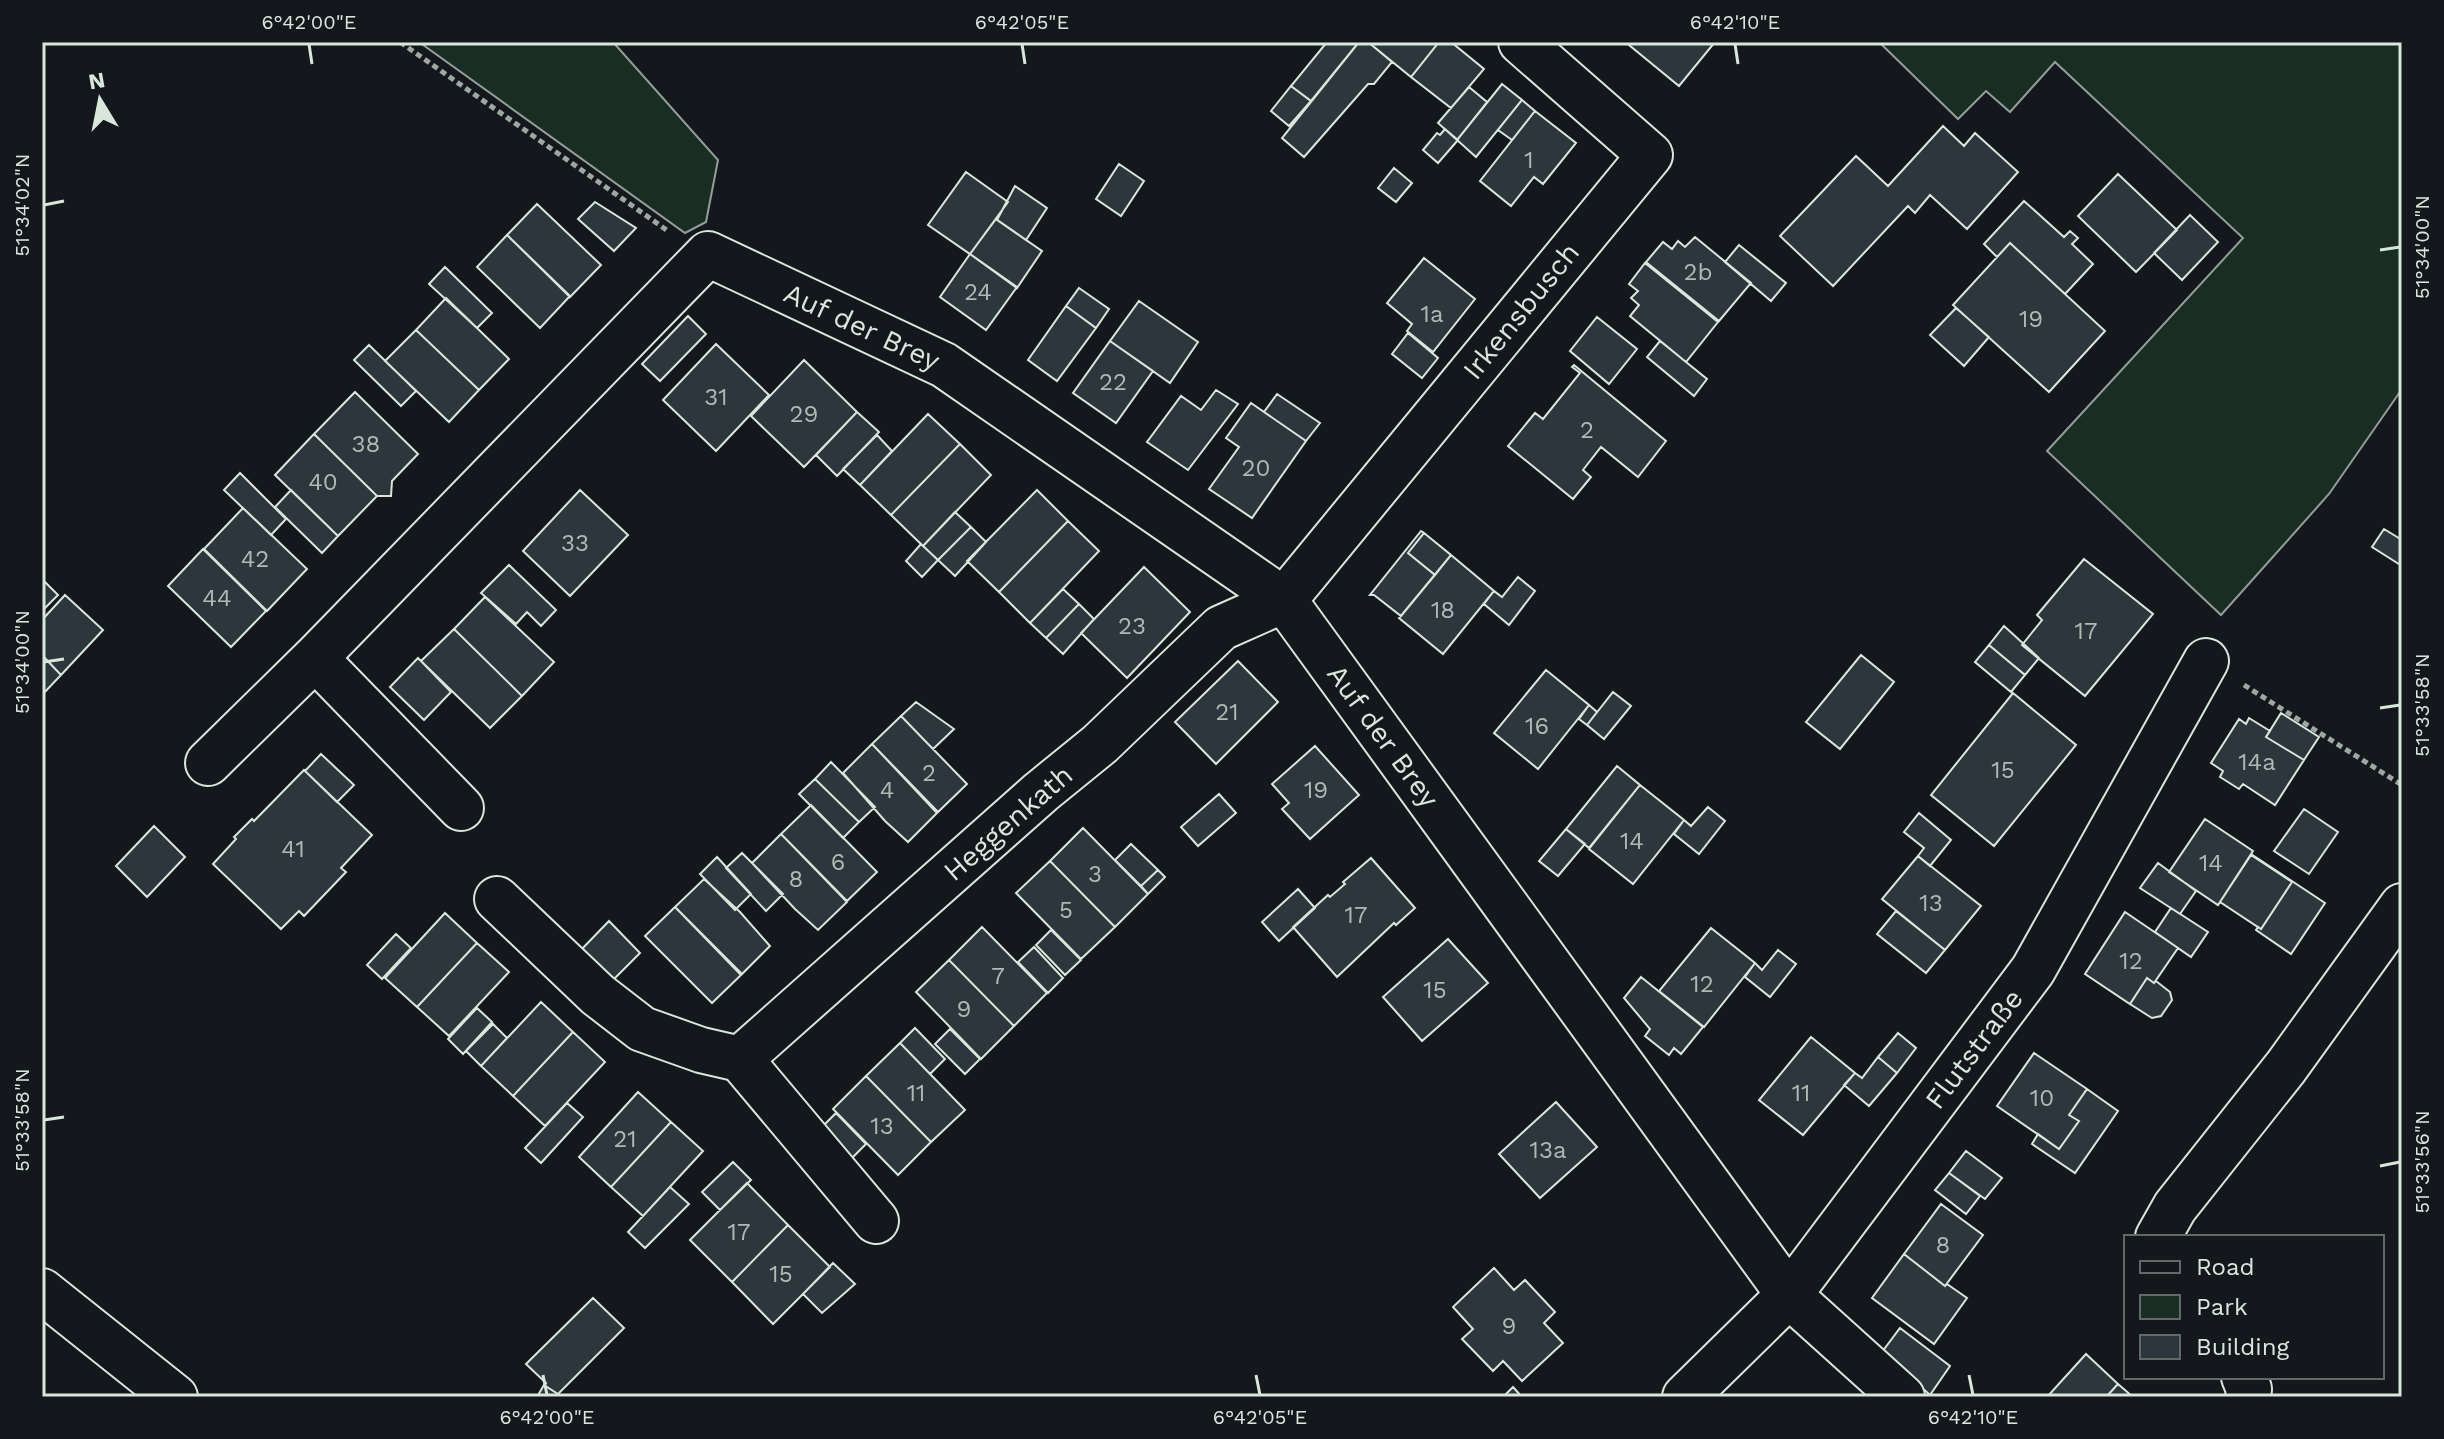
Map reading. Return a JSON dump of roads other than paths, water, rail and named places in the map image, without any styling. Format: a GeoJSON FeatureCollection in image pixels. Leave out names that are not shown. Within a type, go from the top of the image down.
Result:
{"type":"FeatureCollection","features":[{"type":"Feature","properties":{"kind":"street","name":"Irkensbusch"},"geometry":{"type":"LineString","coordinates":[[1284,600],[1650,155],[1521,42]]}},
{"type":"Feature","properties":{"kind":"street","name":"Auf der Brey"},"geometry":{"type":"LineString","coordinates":[[315,658],[708,254],[944,365],[1284,600],[1789,1295],[1902,1397]]}},
{"type":"Feature","properties":{"kind":"street","name":"Heggenkath"},"geometry":{"type":"LineString","coordinates":[[740,1059],[1041,792],[1100,744],[1221,628],[1284,600]]}},
{"type":"Feature","properties":{"kind":"street"},"geometry":{"type":"LineString","coordinates":[[208,763],[315,658],[461,808]]}},
{"type":"Feature","properties":{"kind":"street","name":"Flutstraße"},"geometry":{"type":"LineString","coordinates":[[1685,1397],[1789,1295],[2033,970],[2206,661]]}},
{"type":"Feature","properties":{"kind":"street"},"geometry":{"type":"LineString","coordinates":[[497,899],[598,995],[642,1029],[701,1050],[740,1059],[876,1221]]}},
{"type":"Feature","properties":{"kind":"street"},"geometry":{"type":"LineString","coordinates":[[2159,1235],[2175,1207],[2286,1067],[2402,906]]}},
{"type":"Feature","properties":{"kind":"street"},"geometry":{"type":"LineString","coordinates":[[42,1291],[175,1397]]}}]}
